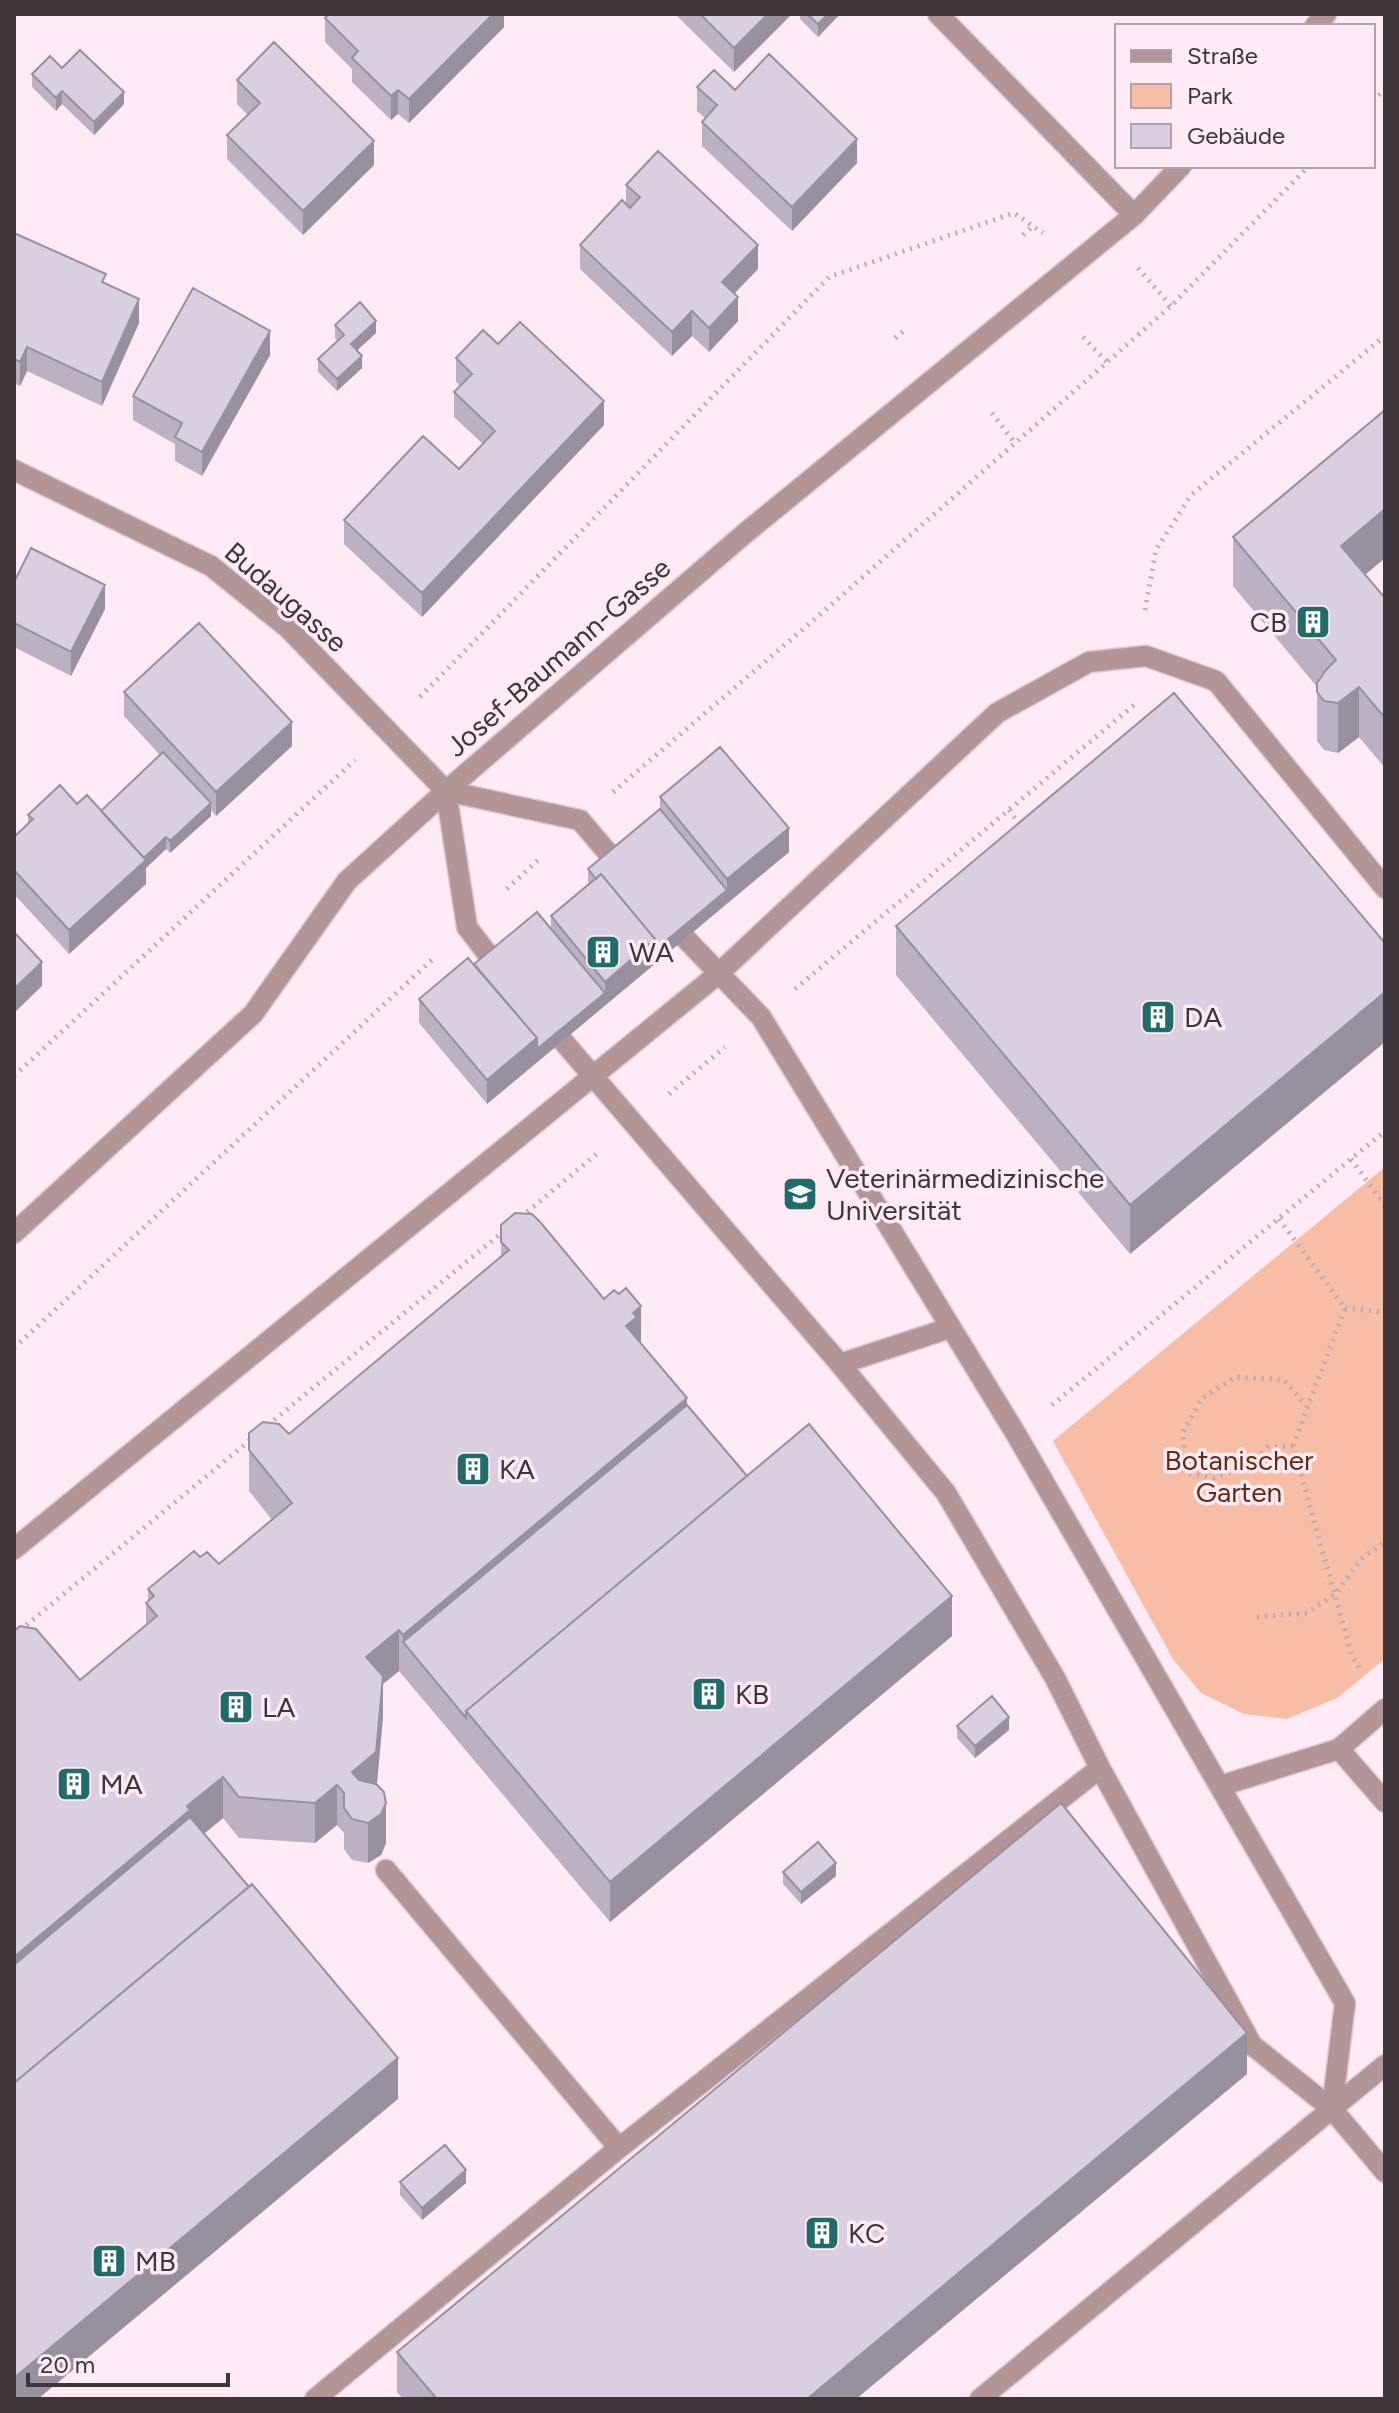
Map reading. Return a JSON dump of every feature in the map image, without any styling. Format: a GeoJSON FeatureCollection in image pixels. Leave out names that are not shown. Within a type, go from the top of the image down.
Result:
{"type":"FeatureCollection","features":[{"type":"Feature","properties":{"kind":"street"},"geometry":{"type":"LineString","coordinates":[[938,14],[1134,215]]}},
{"type":"Feature","properties":{"kind":"street","name":"Josef-Baumann-Gasse"},"geometry":{"type":"LineString","coordinates":[[14,1233],[253,1014],[347,881],[446,791],[743,535],[1134,215],[1179,168]]}},
{"type":"Feature","properties":{"kind":"street","name":"Budaugasse"},"geometry":{"type":"LineString","coordinates":[[14,470],[211,566],[288,628],[446,791]]}},
{"type":"Feature","properties":{"kind":"street"},"geometry":{"type":"LineString","coordinates":[[14,1549],[718,974],[997,713],[1089,662],[1146,656],[1216,681],[1385,888]]}},
{"type":"Feature","properties":{"kind":"street"},"geometry":{"type":"LineString","coordinates":[[493,961],[467,927],[446,791],[580,820],[614,860]]}},
{"type":"Feature","properties":{"kind":"street"},"geometry":{"type":"LineString","coordinates":[[685,938],[761,1017],[1016,1434],[1345,2003],[1332,2109]]}},
{"type":"Feature","properties":{"kind":"street"},"geometry":{"type":"LineString","coordinates":[[562,1040],[840,1364],[946,1493],[1055,1678],[1100,1768],[1252,2045],[1332,2109],[1385,2172]]}},
{"type":"Feature","properties":{"kind":"street"},"geometry":{"type":"LineString","coordinates":[[840,1364],[950,1328]]}},
{"type":"Feature","properties":{"kind":"street"},"geometry":{"type":"LineString","coordinates":[[1220,1786],[1339,1749],[1385,1709]]}},
{"type":"Feature","properties":{"kind":"street"},"geometry":{"type":"LineString","coordinates":[[1339,1749],[1385,1802]]}},
{"type":"Feature","properties":{"kind":"street"},"geometry":{"type":"LineString","coordinates":[[315,2399],[619,2148],[1100,1768]]}},
{"type":"Feature","properties":{"kind":"street"},"geometry":{"type":"LineString","coordinates":[[386,1870],[619,2148]]}},
{"type":"Feature","properties":{"kind":"street"},"geometry":{"type":"LineString","coordinates":[[980,2399],[1385,2065]]}},
{"type":"Feature","properties":{"kind":"path"},"geometry":{"type":"LineString","coordinates":[[14,1348],[580,820],[1171,306],[1307,168]]}},
{"type":"Feature","properties":{"kind":"path"},"geometry":{"type":"LineString","coordinates":[[14,1076],[387,730],[829,277],[1014,213],[1079,260]]}},
{"type":"Feature","properties":{"kind":"path"},"geometry":{"type":"LineString","coordinates":[[1023,235],[1033,226]]}},
{"type":"Feature","properties":{"kind":"path"},"geometry":{"type":"LineString","coordinates":[[895,338],[905,330]]}},
{"type":"Feature","properties":{"kind":"path"},"geometry":{"type":"LineString","coordinates":[[1083,337],[1107,362]]}},
{"type":"Feature","properties":{"kind":"path"},"geometry":{"type":"LineString","coordinates":[[992,413],[1015,443]]}},
{"type":"Feature","properties":{"kind":"path"},"geometry":{"type":"LineString","coordinates":[[1009,810],[1025,832]]}},
{"type":"Feature","properties":{"kind":"path"},"geometry":{"type":"LineString","coordinates":[[1016,1434],[1385,1131]]}},
{"type":"Feature","properties":{"kind":"path"},"geometry":{"type":"LineString","coordinates":[[1351,1159],[1385,1206]]}},
{"type":"Feature","properties":{"kind":"path"},"geometry":{"type":"LineString","coordinates":[[1375,1192],[1385,1193]]}},
{"type":"Feature","properties":{"kind":"path"},"geometry":{"type":"LineString","coordinates":[[1279,1219],[1345,1308],[1385,1312]]}},
{"type":"Feature","properties":{"kind":"path"},"geometry":{"type":"LineString","coordinates":[[1345,1308],[1293,1446],[1352,1656],[1369,1682]]}},
{"type":"Feature","properties":{"kind":"path"},"geometry":{"type":"LineString","coordinates":[[1293,1446],[1268,1447],[1251,1465],[1213,1478],[1185,1473],[1183,1432],[1202,1398],[1236,1377],[1284,1380],[1306,1406]]}},
{"type":"Feature","properties":{"kind":"path"},"geometry":{"type":"LineString","coordinates":[[1257,1617],[1307,1613],[1335,1594],[1361,1559],[1385,1542]]}},
{"type":"Feature","properties":{"kind":"green space","name":"Botanischer Garten"},"geometry":{"type":"Polygon","coordinates":[[[1385,1167],[1385,1659],[1337,1698],[1287,1719],[1244,1714],[1201,1693],[1173,1659],[1053,1441],[1385,1167]]]}},
{"type":"Feature","properties":{"kind":"building"},"geometry":{"type":"Polygon","coordinates":[[[329,14],[493,14],[409,99],[398,90],[391,96],[352,58],[358,51],[325,18],[329,14]]]}},
{"type":"Feature","properties":{"kind":"building"},"geometry":{"type":"Polygon","coordinates":[[[700,14],[768,14],[734,48],[700,14]]]}},
{"type":"Feature","properties":{"kind":"building"},"geometry":{"type":"Polygon","coordinates":[[[807,14],[828,14],[818,24],[807,14]]]}},
{"type":"Feature","properties":{"kind":"building"},"geometry":{"type":"Polygon","coordinates":[[[274,42],[374,141],[303,211],[227,135],[260,103],[237,80],[274,42]]]}},
{"type":"Feature","properties":{"kind":"building"},"geometry":{"type":"Polygon","coordinates":[[[80,50],[124,92],[94,122],[62,91],[56,98],[32,74],[50,56],[62,68],[80,50]]]}},
{"type":"Feature","properties":{"kind":"building"},"geometry":{"type":"Polygon","coordinates":[[[769,54],[857,139],[792,207],[702,122],[717,105],[697,87],[714,70],[735,90],[769,54]]]}},
{"type":"Feature","properties":{"kind":"building"},"geometry":{"type":"Polygon","coordinates":[[[658,151],[758,245],[722,282],[738,297],[709,328],[692,311],[672,332],[580,245],[622,200],[630,208],[640,197],[626,185],[658,151]]]}},
{"type":"Feature","properties":{"kind":"building"},"geometry":{"type":"Polygon","coordinates":[[[14,233],[106,274],[102,282],[139,299],[102,382],[27,347],[20,362],[14,359],[14,233]]]}},
{"type":"Feature","properties":{"kind":"building"},"geometry":{"type":"Polygon","coordinates":[[[193,288],[270,331],[202,452],[175,437],[182,423],[133,396],[193,288]]]}},
{"type":"Feature","properties":{"kind":"building"},"geometry":{"type":"Polygon","coordinates":[[[360,302],[376,321],[351,344],[362,356],[337,379],[318,359],[344,335],[335,325],[360,302]]]}},
{"type":"Feature","properties":{"kind":"building"},"geometry":{"type":"Polygon","coordinates":[[[520,322],[604,401],[422,593],[344,520],[423,436],[459,469],[495,431],[454,392],[472,374],[456,358],[483,330],[498,344],[520,322]]]}},
{"type":"Feature","properties":{"kind":"building","name":"CB"},"geometry":{"type":"Polygon","coordinates":[[[1385,410],[1385,509],[1341,546],[1385,598],[1385,718],[1359,687],[1338,703],[1324,701],[1317,692],[1317,683],[1336,660],[1233,537],[1385,410]]]}},
{"type":"Feature","properties":{"kind":"building"},"geometry":{"type":"Polygon","coordinates":[[[31,548],[105,585],[71,652],[14,623],[14,582],[31,548]]]}},
{"type":"Feature","properties":{"kind":"building"},"geometry":{"type":"Polygon","coordinates":[[[199,623],[292,722],[216,792],[124,692],[199,623]]]}},
{"type":"Feature","properties":{"kind":"building","name":"DA"},"geometry":{"type":"Polygon","coordinates":[[[1174,693],[1385,943],[1385,992],[1130,1205],[896,926],[1174,693]]]}},
{"type":"Feature","properties":{"kind":"building"},"geometry":{"type":"Polygon","coordinates":[[[720,747],[789,828],[727,879],[660,797],[720,747]]]}},
{"type":"Feature","properties":{"kind":"building"},"geometry":{"type":"Polygon","coordinates":[[[163,752],[211,803],[170,841],[166,837],[144,858],[101,811],[163,752]]]}},
{"type":"Feature","properties":{"kind":"building"},"geometry":{"type":"Polygon","coordinates":[[[60,785],[77,804],[87,795],[146,860],[69,930],[14,870],[14,837],[33,819],[28,815],[60,785]]]}},
{"type":"Feature","properties":{"kind":"building"},"geometry":{"type":"Polygon","coordinates":[[[660,809],[727,890],[655,950],[655,939],[601,874],[596,879],[588,869],[660,809]]]}},
{"type":"Feature","properties":{"kind":"building"},"geometry":{"type":"Polygon","coordinates":[[[601,874],[655,939],[605,982],[551,916],[601,874]]]}},
{"type":"Feature","properties":{"kind":"building"},"geometry":{"type":"Polygon","coordinates":[[[537,912],[605,993],[537,1049],[537,1038],[474,964],[537,912]]]}},
{"type":"Feature","properties":{"kind":"building"},"geometry":{"type":"Polygon","coordinates":[[[14,932],[42,962],[14,989],[14,932]]]}},
{"type":"Feature","properties":{"kind":"building"},"geometry":{"type":"Polygon","coordinates":[[[468,958],[537,1038],[487,1080],[419,999],[468,958]]]}},
{"type":"Feature","properties":{"kind":"building"},"geometry":{"type":"Polygon","coordinates":[[[515,1213],[532,1214],[604,1299],[614,1290],[619,1294],[626,1288],[641,1306],[633,1313],[637,1317],[626,1326],[687,1398],[403,1635],[399,1630],[366,1657],[383,1676],[376,1752],[352,1772],[359,1780],[376,1784],[384,1792],[386,1803],[381,1814],[368,1823],[352,1819],[344,1808],[344,1793],[337,1785],[315,1803],[239,1797],[223,1777],[187,1806],[190,1810],[14,1957],[14,1631],[20,1626],[36,1629],[80,1680],[157,1616],[146,1603],[154,1596],[148,1589],[194,1551],[200,1557],[207,1552],[219,1564],[292,1503],[249,1450],[249,1433],[263,1422],[279,1424],[289,1434],[509,1250],[501,1242],[501,1225],[515,1213]]]}},
{"type":"Feature","properties":{"kind":"building"},"geometry":{"type":"Polygon","coordinates":[[[687,1405],[747,1476],[466,1711],[466,1718],[403,1642],[687,1405]]]}},
{"type":"Feature","properties":{"kind":"building","name":"KB"},"geometry":{"type":"Polygon","coordinates":[[[809,1424],[952,1596],[610,1882],[466,1711],[809,1424]]]}},
{"type":"Feature","properties":{"kind":"building"},"geometry":{"type":"Polygon","coordinates":[[[992,1696],[1009,1717],[975,1746],[957,1726],[992,1696]]]}},
{"type":"Feature","properties":{"kind":"building","name":"KC"},"geometry":{"type":"Polygon","coordinates":[[[1061,1803],[1247,2033],[807,2399],[437,2399],[397,2352],[1061,1803]]]}},
{"type":"Feature","properties":{"kind":"building"},"geometry":{"type":"Polygon","coordinates":[[[190,1817],[249,1887],[14,2083],[14,1965],[190,1817]]]}},
{"type":"Feature","properties":{"kind":"building"},"geometry":{"type":"Polygon","coordinates":[[[818,1842],[836,1863],[801,1892],[783,1872],[818,1842]]]}},
{"type":"Feature","properties":{"kind":"building","name":"MB"},"geometry":{"type":"Polygon","coordinates":[[[252,1884],[398,2058],[14,2378],[14,2083],[252,1884]]]}},
{"type":"Feature","properties":{"kind":"building"},"geometry":{"type":"Polygon","coordinates":[[[445,2145],[466,2170],[422,2208],[400,2182],[445,2145]]]}},
{"type":"Feature","properties":{"kind":"place","name":"CB"},"geometry":{"type":"Point","coordinates":[1313,622]}},
{"type":"Feature","properties":{"kind":"place","name":"WA"},"geometry":{"type":"Point","coordinates":[603,952]}},
{"type":"Feature","properties":{"kind":"place","name":"DA"},"geometry":{"type":"Point","coordinates":[1158,1017]}},
{"type":"Feature","properties":{"kind":"place","name":"Veterinärmedizinische Universität"},"geometry":{"type":"Point","coordinates":[800,1194]}},
{"type":"Feature","properties":{"kind":"place","name":"KA"},"geometry":{"type":"Point","coordinates":[473,1469]}},
{"type":"Feature","properties":{"kind":"place","name":"KB"},"geometry":{"type":"Point","coordinates":[709,1694]}},
{"type":"Feature","properties":{"kind":"place","name":"LA"},"geometry":{"type":"Point","coordinates":[236,1707]}},
{"type":"Feature","properties":{"kind":"place","name":"MA"},"geometry":{"type":"Point","coordinates":[74,1784]}},
{"type":"Feature","properties":{"kind":"place","name":"KC"},"geometry":{"type":"Point","coordinates":[822,2233]}},
{"type":"Feature","properties":{"kind":"place","name":"MB"},"geometry":{"type":"Point","coordinates":[109,2261]}}]}
